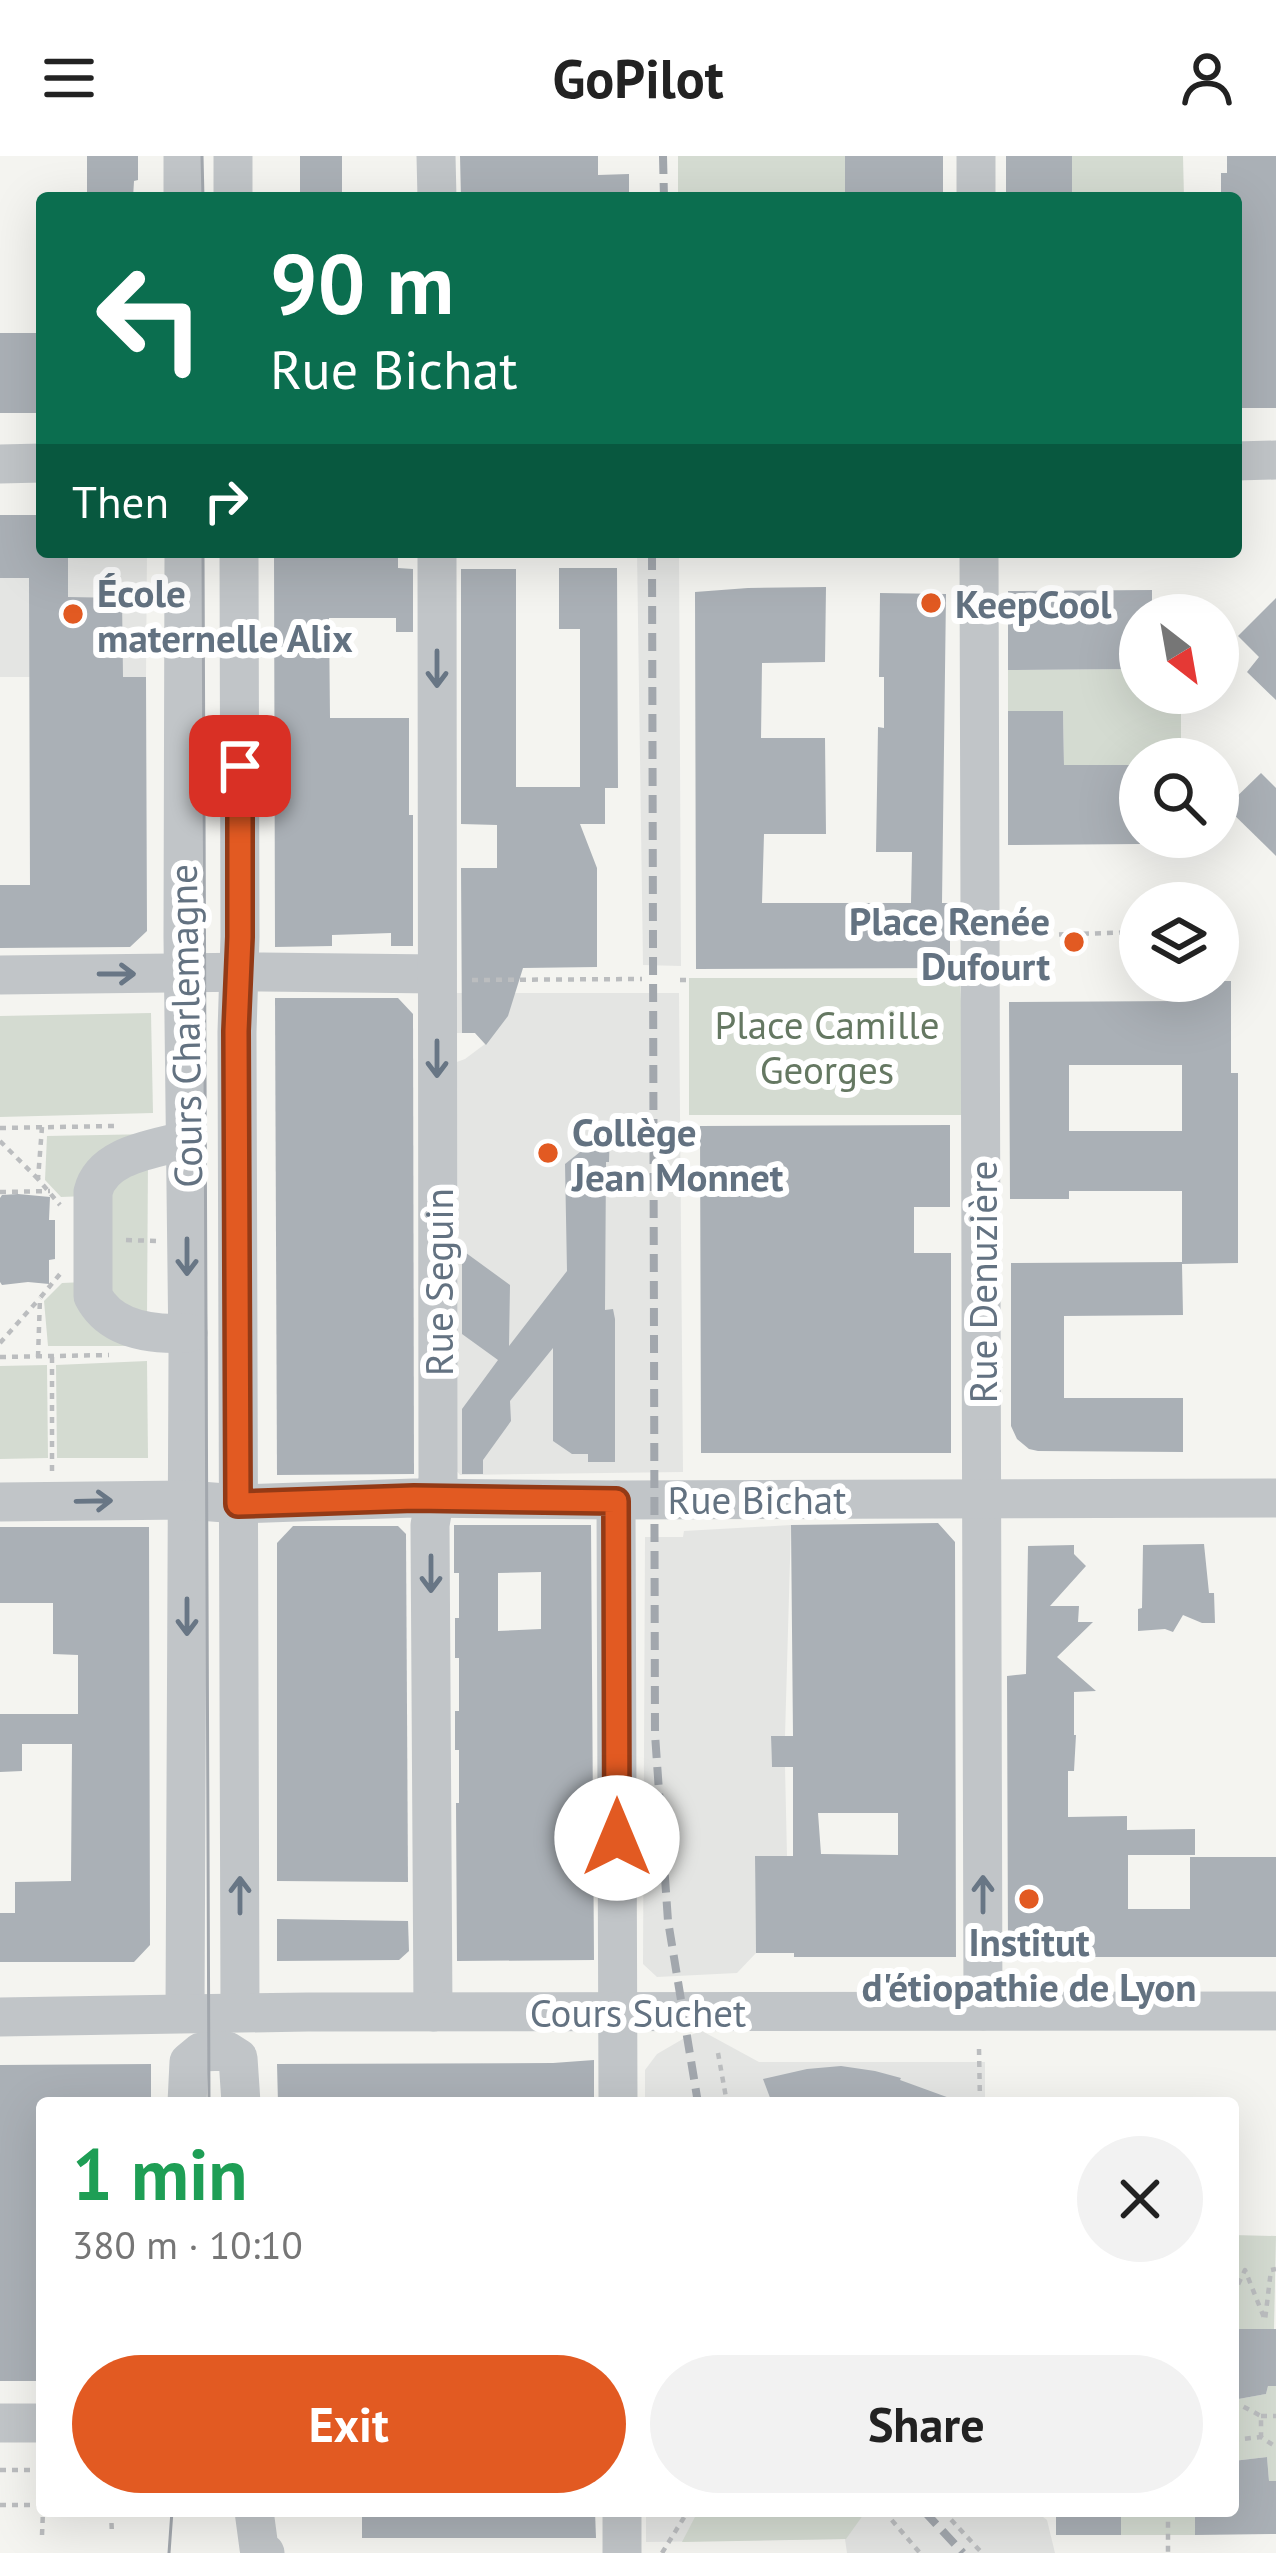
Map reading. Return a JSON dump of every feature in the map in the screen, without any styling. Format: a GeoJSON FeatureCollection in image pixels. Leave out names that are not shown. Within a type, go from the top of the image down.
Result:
{"type":"FeatureCollection","features":[{"type":"Feature","properties":{"kind":"street"},"geometry":{"type":"LineString","coordinates":[[183,156],[183,192]]}},
{"type":"Feature","properties":{"kind":"street"},"geometry":{"type":"LineString","coordinates":[[233,156],[233,192]]}},
{"type":"Feature","properties":{"kind":"street"},"geometry":{"type":"LineString","coordinates":[[436,156],[437,192]]}},
{"type":"Feature","properties":{"kind":"street"},"geometry":{"type":"LineString","coordinates":[[976,156],[976,192]]}},
{"type":"Feature","properties":{"kind":"street"},"geometry":{"type":"LineString","coordinates":[[1242,461],[1276,460]]}},
{"type":"Feature","properties":{"kind":"street"},"geometry":{"type":"LineString","coordinates":[[0,464],[36,464]]}},
{"type":"Feature","properties":{"kind":"street","name":"Cours Charlemagne"},"geometry":{"type":"LineString","coordinates":[[184,558],[185,2012]]}},
{"type":"Feature","properties":{"kind":"street","name":"Cours Charlemagne"},"geometry":{"type":"LineString","coordinates":[[239,558],[240,2012]]}},
{"type":"Feature","properties":{"kind":"street","name":"Rue Seguin"},"geometry":{"type":"LineString","coordinates":[[433,2012],[430,1525],[438,1479],[436,558]]}},
{"type":"Feature","properties":{"kind":"street","name":"Rue Denuzière"},"geometry":{"type":"LineString","coordinates":[[979,558],[981,2030]]}},
{"type":"Feature","properties":{"kind":"street"},"geometry":{"type":"LineString","coordinates":[[0,975],[239,972],[437,977]]}},
{"type":"Feature","properties":{"kind":"street"},"geometry":{"type":"LineString","coordinates":[[187,1140],[143,1150],[96,1178],[93,1296],[99,1309],[142,1334],[188,1333]]}},
{"type":"Feature","properties":{"kind":"street","name":"Rue Bichat"},"geometry":{"type":"LineString","coordinates":[[238,1504],[435,1498],[1276,1498]]}},
{"type":"Feature","properties":{"kind":"street"},"geometry":{"type":"LineString","coordinates":[[616,1501],[618,2097]]}},
{"type":"Feature","properties":{"kind":"street"},"geometry":{"type":"LineString","coordinates":[[0,1502],[238,1504]]}},
{"type":"Feature","properties":{"kind":"street","name":"Cours Suchet"},"geometry":{"type":"LineString","coordinates":[[0,2017],[185,2012],[618,2013],[981,2030],[1276,2011]]}},
{"type":"Feature","properties":{"kind":"street"},"geometry":{"type":"LineString","coordinates":[[187,2097],[189,2062],[201,2051],[226,2051],[238,2058],[241,2097]]}},
{"type":"Feature","properties":{"kind":"street"},"geometry":{"type":"LineString","coordinates":[[0,2423],[36,2423]]}},
{"type":"Feature","properties":{"kind":"street"},"geometry":{"type":"LineString","coordinates":[[622,2517],[622,2553]]}},
{"type":"Feature","properties":{"kind":"path"},"geometry":{"type":"LineString","coordinates":[[982,936],[1119,933]]}},
{"type":"Feature","properties":{"kind":"path"},"geometry":{"type":"LineString","coordinates":[[437,977],[642,980]]}},
{"type":"Feature","properties":{"kind":"path"},"geometry":{"type":"LineString","coordinates":[[0,1128],[134,1125]]}},
{"type":"Feature","properties":{"kind":"path"},"geometry":{"type":"LineString","coordinates":[[38,1180],[42,1127]]}},
{"type":"Feature","properties":{"kind":"path"},"geometry":{"type":"LineString","coordinates":[[0,1141],[50,1191],[68,1219]]}},
{"type":"Feature","properties":{"kind":"path"},"geometry":{"type":"LineString","coordinates":[[0,1192],[50,1191]]}},
{"type":"Feature","properties":{"kind":"path"},"geometry":{"type":"LineString","coordinates":[[0,1343],[56,1281],[67,1260]]}},
{"type":"Feature","properties":{"kind":"path"},"geometry":{"type":"LineString","coordinates":[[38,1357],[40,1298]]}},
{"type":"Feature","properties":{"kind":"path"},"geometry":{"type":"LineString","coordinates":[[0,1357],[115,1355]]}},
{"type":"Feature","properties":{"kind":"path"},"geometry":{"type":"LineString","coordinates":[[52,1356],[52,1472]]}},
{"type":"Feature","properties":{"kind":"path"},"geometry":{"type":"LineString","coordinates":[[980,2097],[981,2030]]}},
{"type":"Feature","properties":{"kind":"path"},"geometry":{"type":"LineString","coordinates":[[718,2053],[726,2097]]}},
{"type":"Feature","properties":{"kind":"path"},"geometry":{"type":"LineString","coordinates":[[1239,2269],[1245,2270]]}},
{"type":"Feature","properties":{"kind":"path"},"geometry":{"type":"LineString","coordinates":[[1245,2270],[1265,2320],[1270,2270],[1276,2269]]}},
{"type":"Feature","properties":{"kind":"path"},"geometry":{"type":"LineString","coordinates":[[1239,2282],[1245,2270]]}},
{"type":"Feature","properties":{"kind":"path"},"geometry":{"type":"LineString","coordinates":[[1239,2404],[1261,2416],[1276,2416]]}},
{"type":"Feature","properties":{"kind":"path"},"geometry":{"type":"LineString","coordinates":[[1261,2416],[1262,2437]]}},
{"type":"Feature","properties":{"kind":"path"},"geometry":{"type":"LineString","coordinates":[[1239,2439],[1262,2437],[1276,2447]]}},
{"type":"Feature","properties":{"kind":"path"},"geometry":{"type":"LineString","coordinates":[[0,2470],[36,2470]]}},
{"type":"Feature","properties":{"kind":"path"},"geometry":{"type":"LineString","coordinates":[[0,2505],[36,2508]]}},
{"type":"Feature","properties":{"kind":"path"},"geometry":{"type":"LineString","coordinates":[[42,2535],[43,2517]]}},
{"type":"Feature","properties":{"kind":"path"},"geometry":{"type":"LineString","coordinates":[[111,2517],[112,2535]]}},
{"type":"Feature","properties":{"kind":"path"},"geometry":{"type":"LineString","coordinates":[[662,2553],[684,2517]]}},
{"type":"Feature","properties":{"kind":"path"},"geometry":{"type":"LineString","coordinates":[[889,2517],[920,2553]]}},
{"type":"Feature","properties":{"kind":"path"},"geometry":{"type":"LineString","coordinates":[[949,2517],[982,2553]]}},
{"type":"Feature","properties":{"kind":"path"},"geometry":{"type":"LineString","coordinates":[[1167,2517],[1168,2553]]}},
{"type":"Feature","properties":{"kind":"shaded area","name":"École maternelle Alix"},"geometry":{"type":"Polygon","coordinates":[[[0,515],[36,547],[36,558],[147,558],[146,677],[0,677],[0,515]]]}},
{"type":"Feature","properties":{"kind":"shaded area"},"geometry":{"type":"Polygon","coordinates":[[[637,558],[679,558],[681,966],[643,965],[637,558]]]}},
{"type":"Feature","properties":{"kind":"shaded area","name":"Collège Jean Monnet"},"geometry":{"type":"Polygon","coordinates":[[[453,993],[679,993],[683,1472],[460,1475],[454,1468],[454,1063],[485,1044],[475,1033],[453,1033],[453,993]]]}},
{"type":"Feature","properties":{"kind":"shaded area"},"geometry":{"type":"Polygon","coordinates":[[[791,1525],[785,1736],[771,1737],[772,1766],[785,1767],[787,1856],[755,1857],[756,1953],[737,1973],[657,1977],[643,1964],[645,1537],[791,1525]]]}},
{"type":"Feature","properties":{"kind":"shaded area"},"geometry":{"type":"Polygon","coordinates":[[[702,2031],[759,2062],[985,2062],[985,2097],[645,2097],[645,2070],[657,2054],[702,2031]]]}},
{"type":"Feature","properties":{"kind":"shaded area"},"geometry":{"type":"Polygon","coordinates":[[[646,2517],[1043,2517],[1055,2553],[847,2553],[845,2539],[646,2542],[646,2517]]]}},
{"type":"Feature","properties":{"kind":"green space"},"geometry":{"type":"Polygon","coordinates":[[[678,156],[845,156],[845,192],[678,192],[678,156]]]}},
{"type":"Feature","properties":{"kind":"green space"},"geometry":{"type":"Polygon","coordinates":[[[1072,156],[1183,156],[1184,192],[1072,192],[1072,156]]]}},
{"type":"Feature","properties":{"kind":"green space"},"geometry":{"type":"Polygon","coordinates":[[[1119,669],[1119,714],[1181,714],[1181,738],[1119,738],[1119,765],[1064,765],[1063,711],[1008,711],[1008,670],[1119,669]]]}},
{"type":"Feature","properties":{"kind":"green space","name":"Place Camille Georges"},"geometry":{"type":"Polygon","coordinates":[[[689,978],[960,978],[966,1115],[689,1115],[689,978]]]}},
{"type":"Feature","properties":{"kind":"green space"},"geometry":{"type":"Polygon","coordinates":[[[151,1013],[153,1113],[0,1117],[0,1016],[151,1013]]]}},
{"type":"Feature","properties":{"kind":"green space"},"geometry":{"type":"Polygon","coordinates":[[[154,1134],[86,1196],[61,1197],[45,1180],[47,1136],[154,1134]]]}},
{"type":"Feature","properties":{"kind":"green space"},"geometry":{"type":"Polygon","coordinates":[[[148,1159],[147,1318],[110,1302],[104,1188],[148,1159]]]}},
{"type":"Feature","properties":{"kind":"green space"},"geometry":{"type":"Polygon","coordinates":[[[85,1282],[145,1346],[48,1346],[44,1301],[62,1283],[85,1282]]]}},
{"type":"Feature","properties":{"kind":"green space"},"geometry":{"type":"Polygon","coordinates":[[[147,1361],[148,1458],[57,1458],[56,1365],[147,1361]]]}},
{"type":"Feature","properties":{"kind":"green space"},"geometry":{"type":"Polygon","coordinates":[[[47,1365],[48,1458],[0,1459],[0,1366],[47,1365]]]}},
{"type":"Feature","properties":{"kind":"green space"},"geometry":{"type":"Polygon","coordinates":[[[1239,2235],[1276,2236],[1274,2329],[1239,2329],[1239,2235]]]}},
{"type":"Feature","properties":{"kind":"green space"},"geometry":{"type":"Polygon","coordinates":[[[1268,2386],[1276,2386],[1276,2481],[1269,2481],[1267,2457],[1239,2460],[1239,2399],[1266,2394],[1268,2386]]]}},
{"type":"Feature","properties":{"kind":"green space"},"geometry":{"type":"Polygon","coordinates":[[[695,2517],[862,2517],[846,2539],[682,2542],[695,2517]]]}},
{"type":"Feature","properties":{"kind":"green space"},"geometry":{"type":"Polygon","coordinates":[[[1121,2517],[1195,2517],[1195,2535],[1121,2535],[1121,2517]]]}},
{"type":"Feature","properties":{"kind":"building"},"geometry":{"type":"Polygon","coordinates":[[[87,156],[138,156],[133,192],[87,192],[87,156]]]}},
{"type":"Feature","properties":{"kind":"building"},"geometry":{"type":"Polygon","coordinates":[[[300,156],[342,156],[342,192],[300,192],[300,156]]]}},
{"type":"Feature","properties":{"kind":"building"},"geometry":{"type":"Polygon","coordinates":[[[460,156],[598,156],[598,175],[629,174],[629,192],[461,192],[460,156]]]}},
{"type":"Feature","properties":{"kind":"building"},"geometry":{"type":"Polygon","coordinates":[[[845,156],[943,156],[943,192],[845,192],[845,156]]]}},
{"type":"Feature","properties":{"kind":"building"},"geometry":{"type":"Polygon","coordinates":[[[1006,156],[1072,156],[1072,192],[1006,192],[1006,156]]]}},
{"type":"Feature","properties":{"kind":"building"},"geometry":{"type":"Polygon","coordinates":[[[1227,156],[1276,156],[1276,408],[1242,408],[1242,192],[1221,192],[1221,173],[1227,173],[1227,156]]]}},
{"type":"Feature","properties":{"kind":"building"},"geometry":{"type":"Polygon","coordinates":[[[0,333],[36,333],[36,413],[0,413],[0,333]]]}},
{"type":"Feature","properties":{"kind":"building"},"geometry":{"type":"Polygon","coordinates":[[[0,515],[36,515],[36,558],[68,558],[68,597],[122,598],[123,677],[146,677],[147,931],[130,947],[0,948],[0,885],[30,885],[29,578],[0,578],[0,515]]]}},
{"type":"Feature","properties":{"kind":"building"},"geometry":{"type":"Polygon","coordinates":[[[274,558],[398,558],[398,568],[413,569],[413,632],[396,632],[396,618],[329,618],[330,718],[409,718],[413,946],[391,946],[391,933],[332,935],[332,946],[275,947],[274,558]]]}},
{"type":"Feature","properties":{"kind":"building"},"geometry":{"type":"Polygon","coordinates":[[[559,568],[617,568],[618,788],[605,788],[605,824],[580,824],[597,868],[597,967],[523,968],[508,1016],[486,1045],[475,1033],[462,1033],[461,868],[497,868],[497,825],[461,824],[461,569],[516,569],[516,787],[580,787],[580,629],[559,629],[559,568]]]}},
{"type":"Feature","properties":{"kind":"building"},"geometry":{"type":"Polygon","coordinates":[[[826,587],[825,662],[762,663],[761,738],[825,738],[826,834],[764,834],[762,903],[911,903],[912,852],[876,852],[878,727],[884,728],[880,593],[946,594],[942,903],[950,903],[950,968],[696,969],[695,592],[826,587]]]}},
{"type":"Feature","properties":{"kind":"building"},"geometry":{"type":"Polygon","coordinates":[[[1152,590],[1152,594],[1119,594],[1119,669],[1008,670],[1008,591],[1152,590]]]}},
{"type":"Feature","properties":{"kind":"building"},"geometry":{"type":"Polygon","coordinates":[[[1276,598],[1276,700],[1247,672],[1259,657],[1239,635],[1276,598]]]}},
{"type":"Feature","properties":{"kind":"building"},"geometry":{"type":"Polygon","coordinates":[[[1008,711],[1063,711],[1064,765],[1119,765],[1119,844],[1008,845],[1008,711]]]}},
{"type":"Feature","properties":{"kind":"building"},"geometry":{"type":"Polygon","coordinates":[[[1261,773],[1276,788],[1276,856],[1239,820],[1239,794],[1261,773]]]}},
{"type":"Feature","properties":{"kind":"building"},"geometry":{"type":"Polygon","coordinates":[[[275,998],[398,998],[413,1014],[414,1474],[277,1475],[275,998]]]}},
{"type":"Feature","properties":{"kind":"building"},"geometry":{"type":"Polygon","coordinates":[[[1009,1002],[1231,1002],[1231,1073],[1238,1073],[1238,1263],[1182,1264],[1183,1315],[1064,1316],[1064,1398],[1183,1398],[1183,1452],[1038,1451],[1017,1439],[1011,1426],[1011,1263],[1182,1262],[1182,1191],[1069,1191],[1069,1199],[1010,1199],[1009,1002]],[[1069,1065],[1069,1131],[1182,1131],[1182,1065],[1069,1065]]]}},
{"type":"Feature","properties":{"kind":"building"},"geometry":{"type":"Polygon","coordinates":[[[950,1125],[950,1207],[914,1207],[914,1253],[951,1253],[951,1453],[701,1453],[700,1126],[950,1125]]]}},
{"type":"Feature","properties":{"kind":"building","name":"Collège Jean Monnet"},"geometry":{"type":"Polygon","coordinates":[[[610,1128],[605,1310],[613,1309],[615,1319],[615,1462],[588,1462],[588,1454],[572,1454],[553,1441],[553,1348],[510,1401],[511,1421],[483,1460],[483,1474],[462,1474],[462,1409],[498,1360],[462,1334],[462,1250],[510,1285],[509,1346],[567,1271],[565,1164],[610,1128]]]}},
{"type":"Feature","properties":{"kind":"building"},"geometry":{"type":"Polygon","coordinates":[[[18,1194],[50,1197],[55,1259],[49,1260],[49,1284],[0,1282],[0,1198],[18,1194]]]}},
{"type":"Feature","properties":{"kind":"building"},"geometry":{"type":"Polygon","coordinates":[[[938,1523],[955,1542],[956,1957],[756,1953],[755,1856],[793,1856],[793,1767],[772,1767],[771,1736],[793,1736],[791,1525],[938,1523]],[[818,1813],[821,1854],[898,1855],[898,1813],[818,1813]]]}},
{"type":"Feature","properties":{"kind":"building"},"geometry":{"type":"Polygon","coordinates":[[[454,1525],[591,1525],[594,1960],[457,1961],[459,1750],[455,1750],[455,1711],[459,1711],[459,1658],[455,1658],[455,1618],[459,1618],[459,1573],[454,1573],[454,1525]],[[541,1572],[498,1573],[498,1631],[541,1629],[541,1572]]]}},
{"type":"Feature","properties":{"kind":"building"},"geometry":{"type":"Polygon","coordinates":[[[293,1526],[398,1526],[406,1534],[408,1882],[277,1881],[277,1543],[293,1526]]]}},
{"type":"Feature","properties":{"kind":"building"},"geometry":{"type":"Polygon","coordinates":[[[0,1527],[149,1527],[150,1945],[134,1962],[0,1962],[0,1913],[15,1913],[15,1882],[71,1881],[72,1744],[22,1744],[22,1771],[0,1772],[0,1714],[78,1714],[78,1655],[53,1654],[53,1603],[0,1603],[0,1527]]]}},
{"type":"Feature","properties":{"kind":"building"},"geometry":{"type":"Polygon","coordinates":[[[1204,1544],[1215,1623],[1183,1615],[1173,1632],[1138,1631],[1143,1545],[1204,1544]]]}},
{"type":"Feature","properties":{"kind":"building"},"geometry":{"type":"Polygon","coordinates":[[[1074,1545],[1074,1554],[1086,1566],[1050,1606],[1079,1606],[1078,1622],[1093,1622],[1057,1657],[1096,1691],[1074,1692],[1076,1735],[1074,1771],[1068,1771],[1068,1817],[1127,1816],[1127,1830],[1195,1829],[1195,1855],[1128,1855],[1128,1909],[1190,1909],[1190,1857],[1276,1857],[1276,1957],[1014,1957],[1008,1951],[1007,1676],[1026,1674],[1028,1546],[1074,1545]]]}},
{"type":"Feature","properties":{"kind":"building"},"geometry":{"type":"Polygon","coordinates":[[[277,1919],[408,1921],[409,1951],[399,1960],[277,1961],[277,1919]]]}},
{"type":"Feature","properties":{"kind":"building"},"geometry":{"type":"Polygon","coordinates":[[[594,2060],[594,2097],[278,2097],[277,2064],[594,2060]]]}},
{"type":"Feature","properties":{"kind":"building"},"geometry":{"type":"Polygon","coordinates":[[[151,2064],[151,2097],[36,2097],[36,2381],[0,2381],[0,2065],[151,2064]]]}},
{"type":"Feature","properties":{"kind":"building"},"geometry":{"type":"Polygon","coordinates":[[[841,2066],[875,2071],[947,2097],[770,2097],[763,2079],[841,2066]]]}},
{"type":"Feature","properties":{"kind":"building"},"geometry":{"type":"Polygon","coordinates":[[[1239,2329],[1276,2329],[1276,2386],[1268,2386],[1266,2394],[1239,2399],[1239,2329]]]}},
{"type":"Feature","properties":{"kind":"building"},"geometry":{"type":"Polygon","coordinates":[[[1267,2457],[1269,2481],[1276,2481],[1276,2534],[1195,2535],[1195,2517],[1239,2517],[1239,2460],[1267,2457]]]}},
{"type":"Feature","properties":{"kind":"building"},"geometry":{"type":"Polygon","coordinates":[[[362,2517],[595,2517],[596,2538],[362,2538],[362,2517]]]}},
{"type":"Feature","properties":{"kind":"building"},"geometry":{"type":"Polygon","coordinates":[[[1056,2517],[1121,2517],[1121,2535],[1056,2535],[1056,2517]]]}},
{"type":"Feature","properties":{"kind":"tram line"},"geometry":{"type":"LineString","coordinates":[[202,156],[203,192]]}},
{"type":"Feature","properties":{"kind":"tram line"},"geometry":{"type":"LineString","coordinates":[[203,558],[209,2097]]}},
{"type":"Feature","properties":{"kind":"tram line"},"geometry":{"type":"LineString","coordinates":[[169,2553],[172,2517]]}},
{"type":"Feature","properties":{"kind":"railway"},"geometry":{"type":"LineString","coordinates":[[663,156],[664,192]]}},
{"type":"Feature","properties":{"kind":"railway"},"geometry":{"type":"LineString","coordinates":[[652,558],[655,1734],[668,1921],[697,2097]]}},
{"type":"Feature","properties":{"kind":"railway"},"geometry":{"type":"LineString","coordinates":[[930,2517],[963,2553]]}},
{"type":"Feature","properties":{"kind":"place","name":"KeepCool"},"geometry":{"type":"Point","coordinates":[931,603]}},
{"type":"Feature","properties":{"kind":"place","name":"École maternelle Alix"},"geometry":{"type":"Point","coordinates":[73,614]}},
{"type":"Feature","properties":{"kind":"place","name":"Place Renée Dufourt"},"geometry":{"type":"Point","coordinates":[1074,942]}},
{"type":"Feature","properties":{"kind":"place","name":"Collège Jean Monnet"},"geometry":{"type":"Point","coordinates":[548,1153]}},
{"type":"Feature","properties":{"kind":"place","name":"Institut d'étiopathie de Lyon"},"geometry":{"type":"Point","coordinates":[1029,1899]}},
{"type":"Feature","properties":{"kind":"route"},"geometry":{"type":"LineString","coordinates":[[240,766],[238,1504],[414,1498],[616,1501],[617,1838]]}}]}
